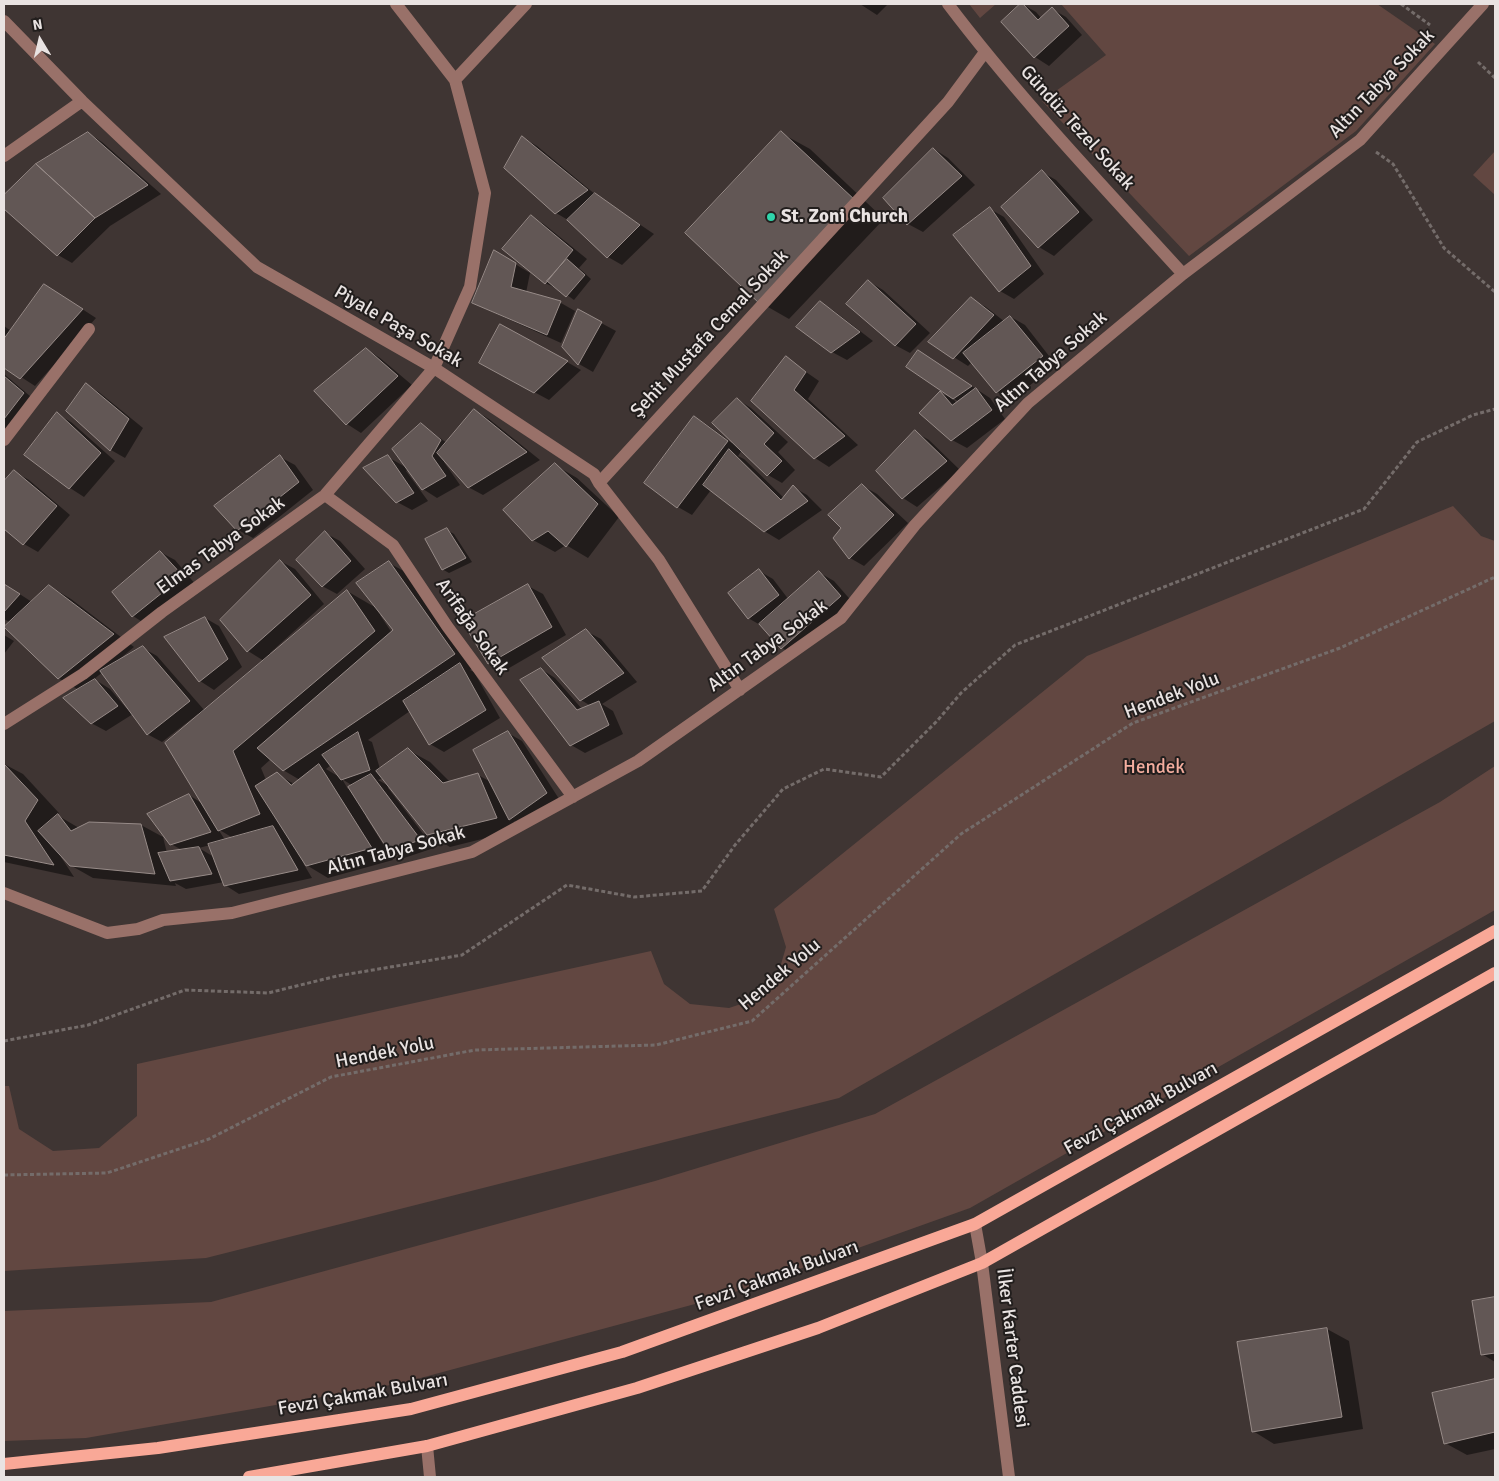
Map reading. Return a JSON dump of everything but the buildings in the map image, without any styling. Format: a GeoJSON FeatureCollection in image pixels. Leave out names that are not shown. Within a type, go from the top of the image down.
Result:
{"type":"FeatureCollection","features":[{"type":"Feature","properties":{"kind":"main road","name":"Fevzi Çakmak Bulvarı"},"geometry":{"type":"LineString","coordinates":[[4,1464],[158,1448],[411,1409],[622,1352],[975,1224],[1495,931]]}},
{"type":"Feature","properties":{"kind":"main road"},"geometry":{"type":"LineString","coordinates":[[249,1477],[427,1446],[637,1388],[800,1334],[982,1262],[1495,973]]}},
{"type":"Feature","properties":{"kind":"street"},"geometry":{"type":"LineString","coordinates":[[396,4],[455,80],[526,4]]}},
{"type":"Feature","properties":{"kind":"street","name":"Gündüz Tezel Sokak"},"geometry":{"type":"LineString","coordinates":[[948,4],[985,52],[1063,143],[1183,274]]}},
{"type":"Feature","properties":{"kind":"street","name":"Altın Tabya Sokak"},"geometry":{"type":"LineString","coordinates":[[4,893],[108,933],[138,929],[163,920],[232,912],[472,852],[638,761],[841,618],[915,525],[1028,403],[1183,274],[1360,140],[1483,4]]}},
{"type":"Feature","properties":{"kind":"street","name":"Piyale Paşa Sokak"},"geometry":{"type":"LineString","coordinates":[[4,21],[82,101],[257,267],[434,368],[594,474],[659,560],[740,690]]}},
{"type":"Feature","properties":{"kind":"street","name":"Şehit Mustafa Cemal Sokak"},"geometry":{"type":"LineString","coordinates":[[599,483],[948,102],[985,52]]}},
{"type":"Feature","properties":{"kind":"street","name":"Elmas Tabya Sokak"},"geometry":{"type":"LineString","coordinates":[[4,724],[83,674],[162,612],[325,495],[434,368],[470,287],[485,193],[455,80]]}},
{"type":"Feature","properties":{"kind":"street"},"geometry":{"type":"LineString","coordinates":[[4,156],[82,101]]}},
{"type":"Feature","properties":{"kind":"street"},"geometry":{"type":"LineString","coordinates":[[4,440],[89,328]]}},
{"type":"Feature","properties":{"kind":"street","name":"Arifağa Sokak"},"geometry":{"type":"LineString","coordinates":[[325,495],[393,545],[447,626],[573,797]]}},
{"type":"Feature","properties":{"kind":"street","name":"İlker Karter Caddesi"},"geometry":{"type":"LineString","coordinates":[[975,1224],[982,1262],[1009,1477]]}},
{"type":"Feature","properties":{"kind":"street"},"geometry":{"type":"LineString","coordinates":[[427,1446],[430,1477]]}},
{"type":"Feature","properties":{"kind":"path"},"geometry":{"type":"LineString","coordinates":[[1401,4],[1430,25]]}},
{"type":"Feature","properties":{"kind":"path"},"geometry":{"type":"LineString","coordinates":[[1478,62],[1495,78]]}},
{"type":"Feature","properties":{"kind":"path"},"geometry":{"type":"LineString","coordinates":[[1360,140],[1393,164],[1444,248],[1495,292]]}},
{"type":"Feature","properties":{"kind":"path"},"geometry":{"type":"LineString","coordinates":[[4,1041],[88,1025],[184,990],[268,993],[337,976],[462,955],[566,884],[634,897],[702,891],[741,838],[783,789],[824,769],[882,777],[937,721],[961,693],[1016,645],[1364,509],[1417,442],[1473,415],[1495,409]]}},
{"type":"Feature","properties":{"kind":"path","name":"Hendek Yolu"},"geometry":{"type":"LineString","coordinates":[[4,1175],[107,1172],[209,1139],[331,1077],[475,1050],[656,1045],[752,1021],[961,834],[1133,723],[1340,648],[1495,577]]}},
{"type":"Feature","properties":{"kind":"green space"},"geometry":{"type":"Polygon","coordinates":[[[969,4],[996,4],[980,18],[969,4]]]}},
{"type":"Feature","properties":{"kind":"green space"},"geometry":{"type":"Polygon","coordinates":[[[1061,4],[1377,4],[1435,44],[1356,131],[1189,256],[1042,101],[1106,55],[1061,4]]]}},
{"type":"Feature","properties":{"kind":"green space"},"geometry":{"type":"Polygon","coordinates":[[[1495,151],[1495,195],[1473,175],[1495,151]]]}},
{"type":"Feature","properties":{"kind":"green space","name":"Hendek"},"geometry":{"type":"Polygon","coordinates":[[[1453,506],[1481,536],[1495,541],[1495,721],[839,1098],[206,1258],[4,1271],[4,1086],[9,1086],[19,1129],[53,1151],[99,1148],[137,1116],[137,1064],[651,951],[664,984],[690,1004],[729,1008],[756,999],[777,978],[786,947],[774,909],[1087,656],[1453,506]]]}},
{"type":"Feature","properties":{"kind":"green space"},"geometry":{"type":"Polygon","coordinates":[[[1495,766],[1495,910],[970,1208],[721,1297],[402,1383],[86,1438],[4,1441],[4,1311],[211,1302],[655,1181],[875,1114],[1440,802],[1495,766]]]}},
{"type":"Feature","properties":{"kind":"place","name":"St. Zoni Church"},"geometry":{"type":"Point","coordinates":[771,217]}}]}
